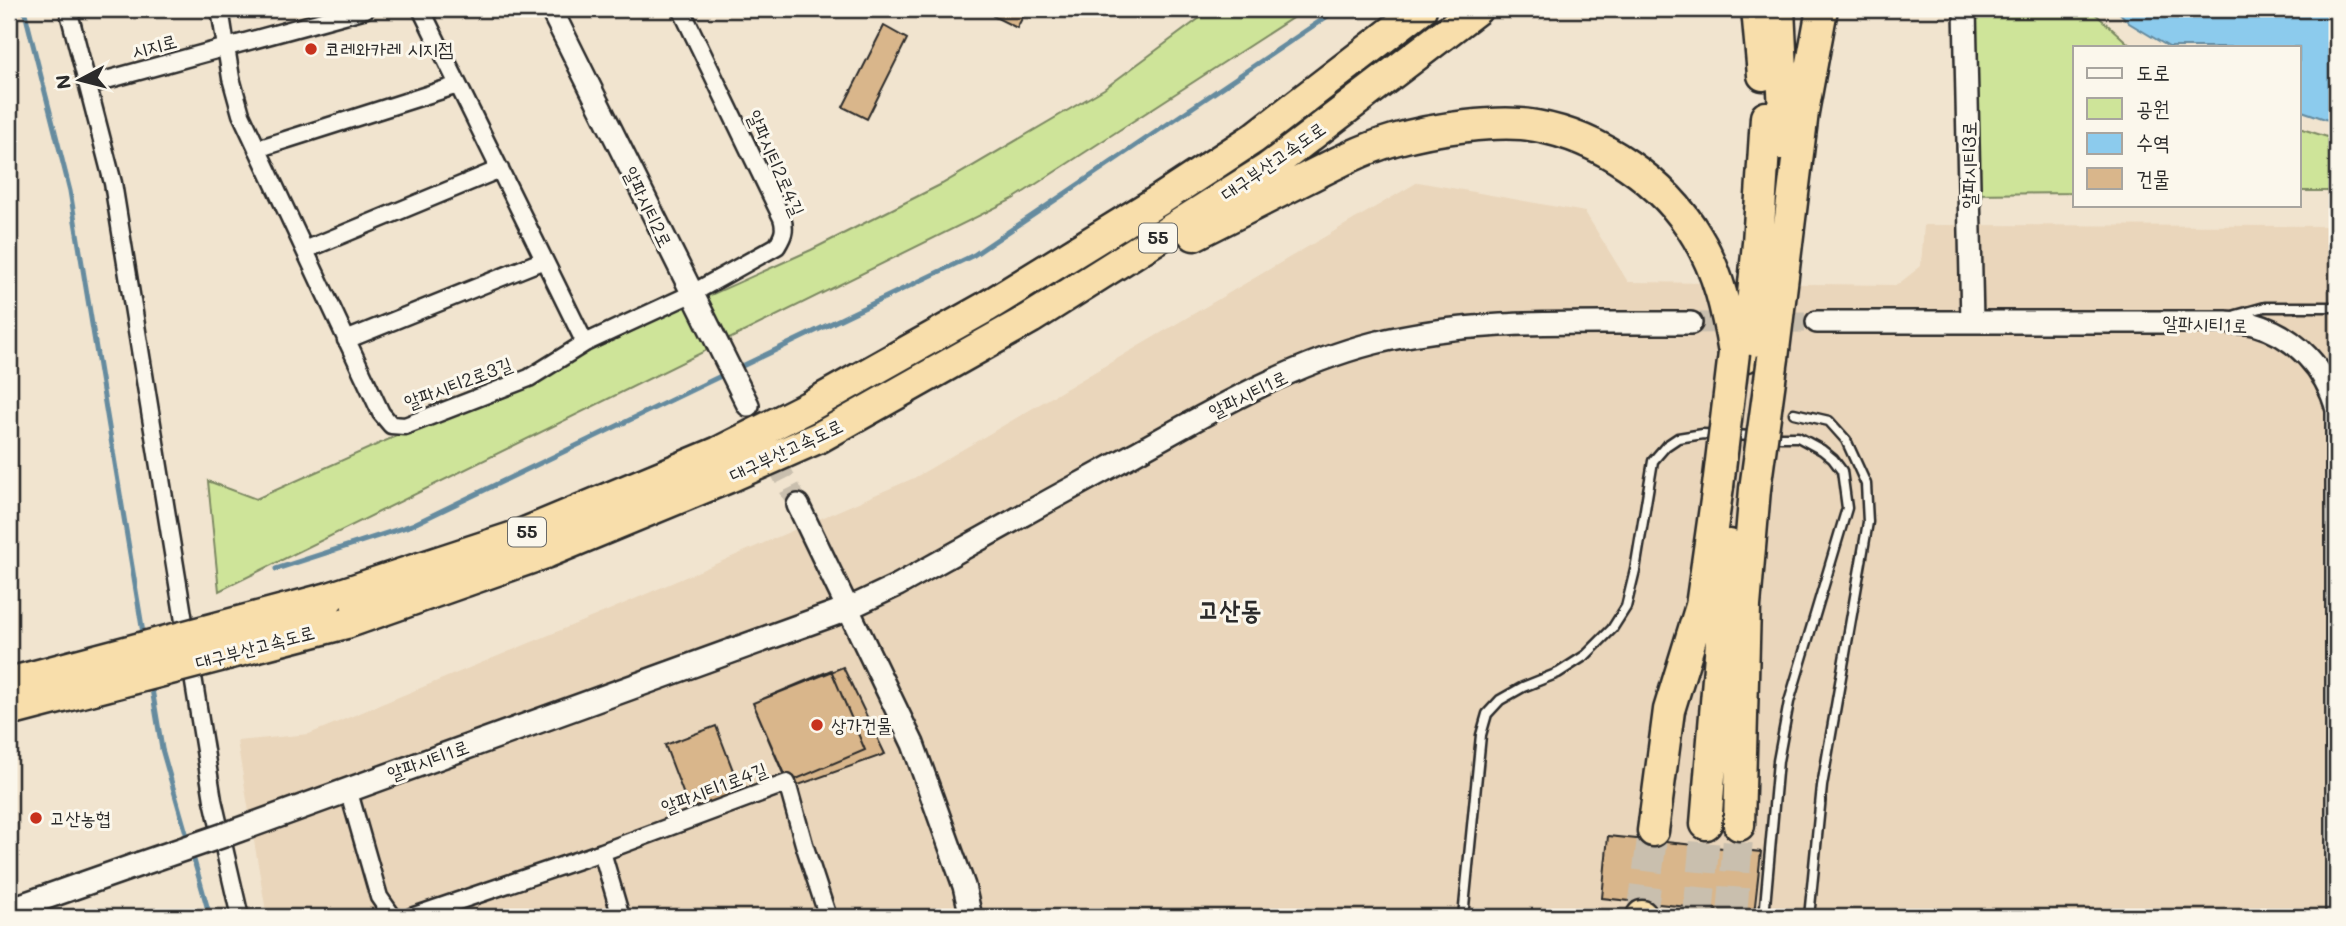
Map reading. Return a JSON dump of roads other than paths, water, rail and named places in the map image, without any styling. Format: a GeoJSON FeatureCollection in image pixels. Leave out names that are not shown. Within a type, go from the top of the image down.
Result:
{"type":"FeatureCollection","features":[{"type":"Feature","properties":{"kind":"highway","name":"대구부산고속도로"},"geometry":{"type":"LineString","coordinates":[[9,683],[338,610],[719,452],[808,407],[986,307],[1173,191],[1254,138],[1422,9]]}},
{"type":"Feature","properties":{"kind":"highway","name":"대구부산고속도로"},"geometry":{"type":"LineString","coordinates":[[9,711],[338,610],[548,552],[820,437],[1031,318],[1267,169],[1477,9]]}},
{"type":"Feature","properties":{"kind":"highway"},"geometry":{"type":"LineString","coordinates":[[1754,356],[1766,115],[1757,9]]}},
{"type":"Feature","properties":{"kind":"highway"},"geometry":{"type":"LineString","coordinates":[[1706,824],[1736,488],[1784,112],[1779,9]]}},
{"type":"Feature","properties":{"kind":"highway"},"geometry":{"type":"LineString","coordinates":[[1754,356],[1822,9]]}},
{"type":"Feature","properties":{"kind":"highway"},"geometry":{"type":"LineString","coordinates":[[1031,318],[1328,167],[1375,147],[1420,133],[1455,128],[1488,125],[1534,126],[1560,132],[1614,156],[1639,174],[1676,209],[1709,259],[1726,310],[1754,356]]}},
{"type":"Feature","properties":{"kind":"highway"},"geometry":{"type":"LineString","coordinates":[[1736,488],[1745,606],[1739,825]]}},
{"type":"Feature","properties":{"kind":"highway"},"geometry":{"type":"LineString","coordinates":[[1653,831],[1669,710],[1736,488]]}},
{"type":"Feature","properties":{"kind":"main road","name":"알파시티1로"},"geometry":{"type":"LineString","coordinates":[[9,910],[230,833],[847,609]]}},
{"type":"Feature","properties":{"kind":"street"},"geometry":{"type":"LineString","coordinates":[[68,9],[113,183],[213,800],[240,917]]}},
{"type":"Feature","properties":{"kind":"street","name":"알파시티2로3길"},"geometry":{"type":"LineString","coordinates":[[220,9],[231,78],[241,114],[381,413],[391,425],[405,426],[528,378],[585,343],[691,294]]}},
{"type":"Feature","properties":{"kind":"street"},"geometry":{"type":"LineString","coordinates":[[226,48],[366,9]]}},
{"type":"Feature","properties":{"kind":"street"},"geometry":{"type":"LineString","coordinates":[[421,9],[585,343]]}},
{"type":"Feature","properties":{"kind":"street","name":"알파시티2로"},"geometry":{"type":"LineString","coordinates":[[551,9],[748,405]]}},
{"type":"Feature","properties":{"kind":"street","name":"알파시티2로4길"},"geometry":{"type":"LineString","coordinates":[[681,9],[785,227],[777,246],[691,294]]}},
{"type":"Feature","properties":{"kind":"street","name":"알파시티3로"},"geometry":{"type":"LineString","coordinates":[[1965,9],[1972,322]]}},
{"type":"Feature","properties":{"kind":"street","name":"시지로"},"geometry":{"type":"LineString","coordinates":[[88,85],[226,48]]}},
{"type":"Feature","properties":{"kind":"street"},"geometry":{"type":"LineString","coordinates":[[257,149],[458,85]]}},
{"type":"Feature","properties":{"kind":"street"},"geometry":{"type":"LineString","coordinates":[[305,250],[499,169]]}},
{"type":"Feature","properties":{"kind":"street"},"geometry":{"type":"LineString","coordinates":[[346,340],[544,260]]}},
{"type":"Feature","properties":{"kind":"street","name":"알파시티1로"},"geometry":{"type":"LineString","coordinates":[[1817,322],[2253,324],[2291,341],[2314,361],[2329,385],[2337,409],[2337,917]]}},
{"type":"Feature","properties":{"kind":"street","name":"알파시티1로"},"geometry":{"type":"LineString","coordinates":[[847,609],[898,585],[1227,402],[1316,362],[1374,343],[1443,330],[1491,325],[1691,323]]}},
{"type":"Feature","properties":{"kind":"street"},"geometry":{"type":"LineString","coordinates":[[798,505],[913,744],[964,886],[971,917]]}},
{"type":"Feature","properties":{"kind":"street","name":"알파시티1로4길"},"geometry":{"type":"LineString","coordinates":[[411,917],[602,852],[787,783],[828,917]]}},
{"type":"Feature","properties":{"kind":"street"},"geometry":{"type":"LineString","coordinates":[[348,789],[379,897],[393,917]]}},
{"type":"Feature","properties":{"kind":"street"},"geometry":{"type":"LineString","coordinates":[[602,852],[621,917]]}},
{"type":"Feature","properties":{"kind":"lane"},"geometry":{"type":"LineString","coordinates":[[2211,323],[2265,307],[2337,307]]}},
{"type":"Feature","properties":{"kind":"lane"},"geometry":{"type":"LineString","coordinates":[[1794,413],[1829,421],[1846,440],[1866,484],[1868,522],[1822,786],[1809,917]]}},
{"type":"Feature","properties":{"kind":"lane"},"geometry":{"type":"LineString","coordinates":[[1463,917],[1481,735],[1487,714],[1500,700],[1558,673],[1586,655],[1612,629],[1626,607],[1653,461],[1666,446],[1678,438],[1703,434],[1798,438],[1810,442],[1833,460],[1842,471],[1845,489],[1847,508],[1787,714],[1778,761],[1764,917]]}},
{"type":"Feature","properties":{"kind":"water"},"geometry":{"type":"Polygon","coordinates":[[[2116,9],[2337,9],[2337,123],[2300,110],[2300,46],[2167,46],[2129,23],[2116,9]]]}},
{"type":"Feature","properties":{"kind":"waterway"},"geometry":{"type":"LineString","coordinates":[[24,9],[70,191],[144,639]]}},
{"type":"Feature","properties":{"kind":"waterway"},"geometry":{"type":"LineString","coordinates":[[736,369],[974,255],[1338,9]]}},
{"type":"Feature","properties":{"kind":"waterway"},"geometry":{"type":"LineString","coordinates":[[276,569],[412,525],[727,373]]}},
{"type":"Feature","properties":{"kind":"waterway"},"geometry":{"type":"LineString","coordinates":[[151,683],[162,749],[188,840]]}},
{"type":"Feature","properties":{"kind":"waterway"},"geometry":{"type":"LineString","coordinates":[[192,853],[210,917]]}},
{"type":"Feature","properties":{"kind":"tunnel"},"geometry":{"type":"LineString","coordinates":[[1691,323],[1817,322]]}},
{"type":"Feature","properties":{"kind":"tunnel"},"geometry":{"type":"LineString","coordinates":[[748,405],[798,505]]}},
{"type":"Feature","properties":{"kind":"tunnel"},"geometry":{"type":"LineString","coordinates":[[1698,917],[1706,824]]}},
{"type":"Feature","properties":{"kind":"tunnel"},"geometry":{"type":"LineString","coordinates":[[1732,917],[1739,825]]}},
{"type":"Feature","properties":{"kind":"tunnel"},"geometry":{"type":"LineString","coordinates":[[1642,916],[1653,831]]}},
{"type":"Feature","properties":{"kind":"place","name":"코레와카레 시지점"},"geometry":{"type":"Point","coordinates":[311,49]}},
{"type":"Feature","properties":{"kind":"place","name":"상가건물"},"geometry":{"type":"Point","coordinates":[817,725]}},
{"type":"Feature","properties":{"kind":"place","name":"고산농협"},"geometry":{"type":"Point","coordinates":[36,818]}},
{"type":"Feature","properties":{"kind":"district","name":"고산동"},"geometry":{"type":"Point","coordinates":[1230,610]}}]}
